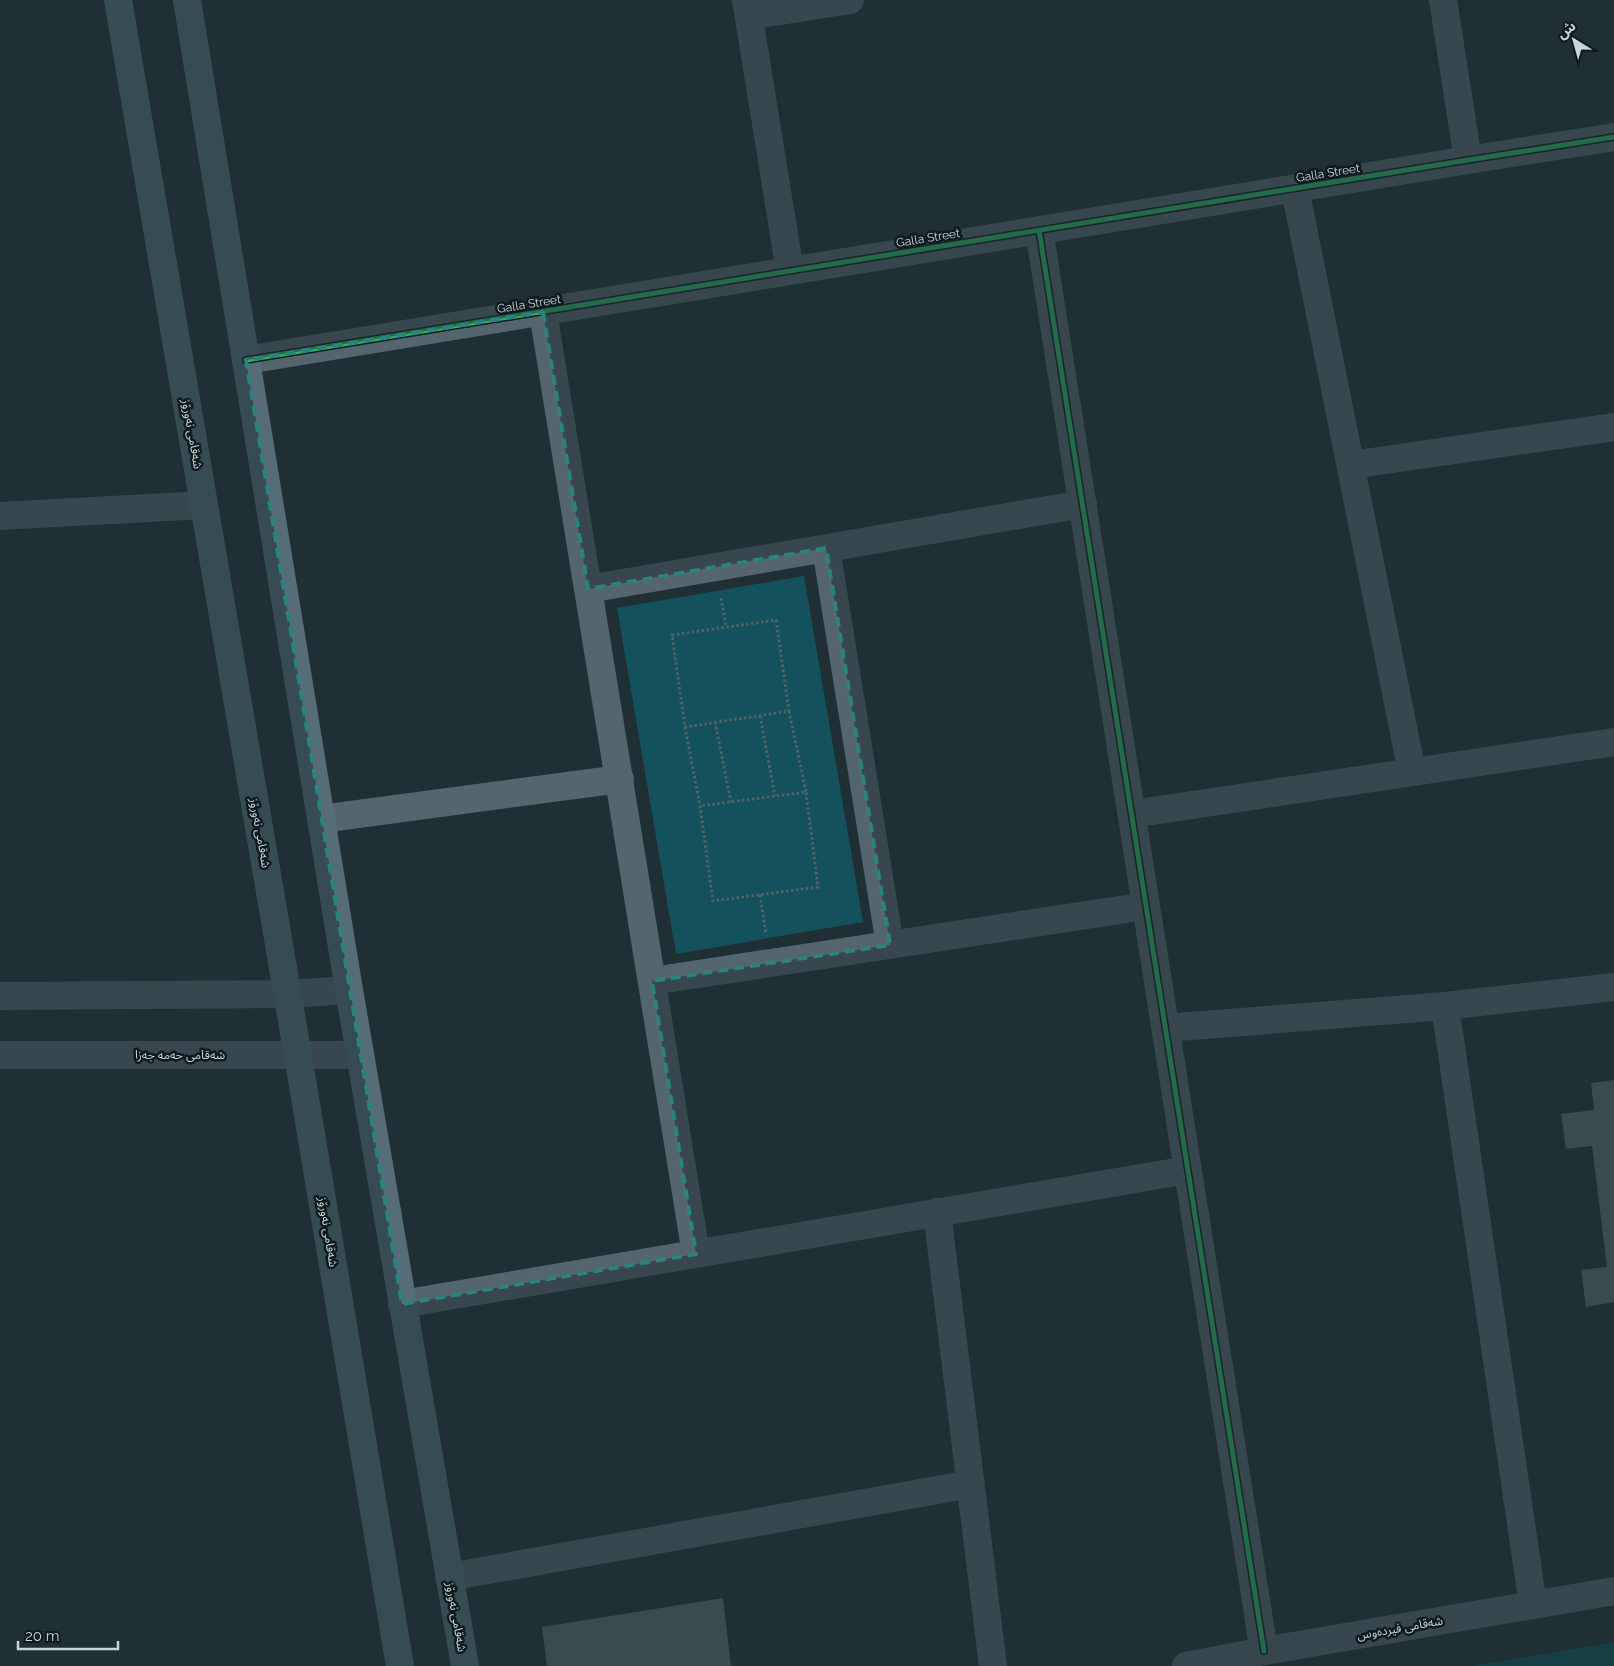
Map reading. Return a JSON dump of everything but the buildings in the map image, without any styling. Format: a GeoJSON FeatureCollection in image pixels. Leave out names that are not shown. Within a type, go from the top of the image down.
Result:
{"type":"FeatureCollection","features":[{"type":"Feature","properties":{"kind":"main road","name":"شەقامی نەورۆز"},"geometry":{"type":"LineString","coordinates":[[118,0],[288,994],[400,1666]]}},
{"type":"Feature","properties":{"kind":"main road","name":"شەقامی نەورۆز"},"geometry":{"type":"LineString","coordinates":[[187,0],[349,990],[465,1666]]}},
{"type":"Feature","properties":{"kind":"street"},"geometry":{"type":"LineString","coordinates":[[790,271],[747,8],[850,0]]}},
{"type":"Feature","properties":{"kind":"street"},"geometry":{"type":"LineString","coordinates":[[1443,0],[1468,160]]}},
{"type":"Feature","properties":{"kind":"street","name":"Galla Street"},"geometry":{"type":"LineString","coordinates":[[246,360],[1614,137]]}},
{"type":"Feature","properties":{"kind":"street"},"geometry":{"type":"LineString","coordinates":[[1294,189],[1412,772]]}},
{"type":"Feature","properties":{"kind":"street"},"geometry":{"type":"LineString","coordinates":[[1039,230],[1264,1651]]}},
{"type":"Feature","properties":{"kind":"street"},"geometry":{"type":"LineString","coordinates":[[543,312],[696,1254]]}},
{"type":"Feature","properties":{"kind":"street"},"geometry":{"type":"LineString","coordinates":[[1351,465],[1614,427]]}},
{"type":"Feature","properties":{"kind":"street"},"geometry":{"type":"LineString","coordinates":[[588,589],[1082,504]]}},
{"type":"Feature","properties":{"kind":"street"},"geometry":{"type":"LineString","coordinates":[[0,516],[204,505]]}},
{"type":"Feature","properties":{"kind":"street"},"geometry":{"type":"LineString","coordinates":[[826,548],[890,945]]}},
{"type":"Feature","properties":{"kind":"street"},"geometry":{"type":"LineString","coordinates":[[1132,814],[1614,742]]}},
{"type":"Feature","properties":{"kind":"street"},"geometry":{"type":"LineString","coordinates":[[321,819],[620,780]]}},
{"type":"Feature","properties":{"kind":"street"},"geometry":{"type":"LineString","coordinates":[[652,981],[1146,906]]}},
{"type":"Feature","properties":{"kind":"street"},"geometry":{"type":"LineString","coordinates":[[1166,1028],[1445,1006],[1614,987]]}},
{"type":"Feature","properties":{"kind":"street"},"geometry":{"type":"LineString","coordinates":[[0,996],[288,994],[349,990]]}},
{"type":"Feature","properties":{"kind":"street"},"geometry":{"type":"LineString","coordinates":[[1445,1006],[1533,1605]]}},
{"type":"Feature","properties":{"kind":"street","name":"شەقامی حەمە جەزا"},"geometry":{"type":"LineString","coordinates":[[0,1055],[360,1055]]}},
{"type":"Feature","properties":{"kind":"street"},"geometry":{"type":"LineString","coordinates":[[402,1304],[1188,1170]]}},
{"type":"Feature","properties":{"kind":"street"},"geometry":{"type":"LineString","coordinates":[[937,1212],[993,1666]]}},
{"type":"Feature","properties":{"kind":"street"},"geometry":{"type":"LineString","coordinates":[[449,1577],[971,1484]]}},
{"type":"Feature","properties":{"kind":"street","name":"شەقامی فیردەوس"},"geometry":{"type":"LineString","coordinates":[[1186,1666],[1226,1663],[1264,1651],[1614,1591]]}},
{"type":"Feature","properties":{"kind":"path"},"geometry":{"type":"LineString","coordinates":[[776,620],[789,711],[806,792],[818,887],[712,902],[700,806],[685,727],[672,635],[776,620]]}},
{"type":"Feature","properties":{"kind":"path"},"geometry":{"type":"LineString","coordinates":[[685,727],[789,711]]}},
{"type":"Feature","properties":{"kind":"path"},"geometry":{"type":"LineString","coordinates":[[760,715],[775,796]]}},
{"type":"Feature","properties":{"kind":"path"},"geometry":{"type":"LineString","coordinates":[[715,722],[731,802]]}},
{"type":"Feature","properties":{"kind":"path"},"geometry":{"type":"LineString","coordinates":[[700,806],[806,792]]}},
{"type":"Feature","properties":{"kind":"path"},"geometry":{"type":"LineString","coordinates":[[760,895],[771,963]]}},
{"type":"Feature","properties":{"kind":"highlighted area"},"geometry":{"type":"Polygon","coordinates":[[[543,312],[588,589],[826,548],[890,945],[652,981],[696,1254],[402,1304],[246,360],[543,312]]]}},
{"type":"Feature","properties":{"kind":"shaded area"},"geometry":{"type":"Polygon","coordinates":[[[804,576],[863,922],[676,954],[617,608],[804,576]]]}},
{"type":"Feature","properties":{"kind":"shaded area"},"geometry":{"type":"Polygon","coordinates":[[[1614,1642],[1614,1666],[1474,1666],[1614,1642]]]}},
{"type":"Feature","properties":{"kind":"cycle path"},"geometry":{"type":"LineString","coordinates":[[246,360],[1614,137]]}},
{"type":"Feature","properties":{"kind":"cycle path"},"geometry":{"type":"LineString","coordinates":[[1039,230],[1264,1651]]}}]}
